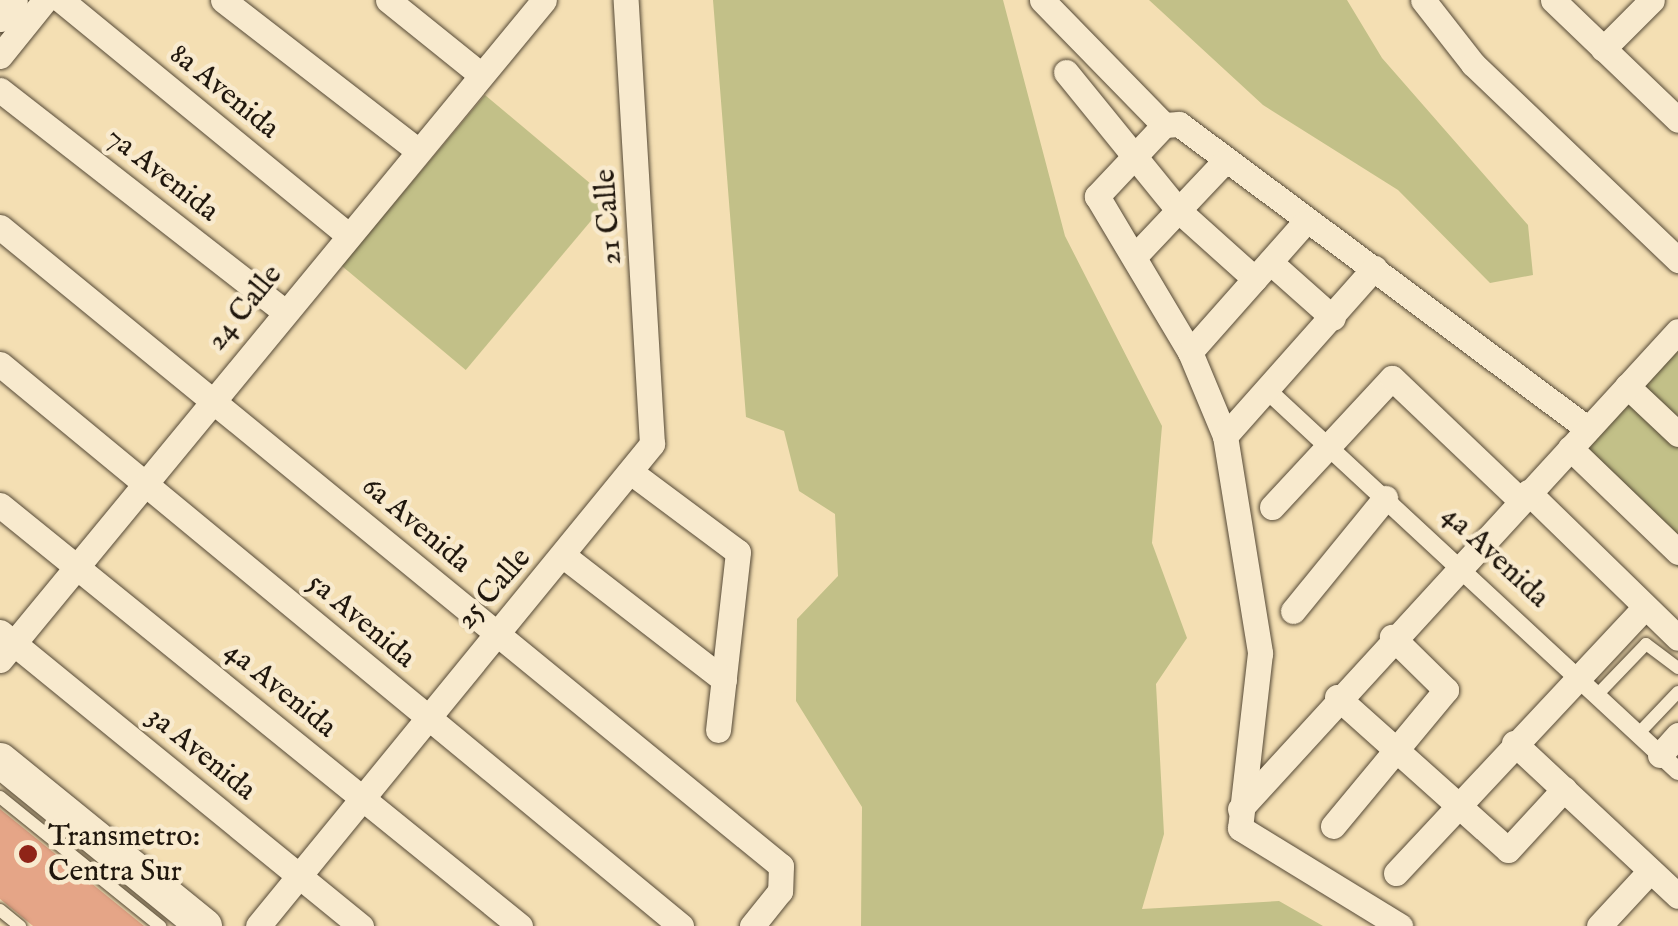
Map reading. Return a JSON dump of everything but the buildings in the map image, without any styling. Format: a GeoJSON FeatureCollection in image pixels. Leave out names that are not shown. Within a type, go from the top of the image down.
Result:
{"type":"FeatureCollection","features":[{"type":"Feature","properties":{"kind":"main road"},"geometry":{"type":"LineString","coordinates":[[0,760],[204,926]]}},
{"type":"Feature","properties":{"kind":"street"},"geometry":{"type":"LineString","coordinates":[[0,19],[15,0]]}},
{"type":"Feature","properties":{"kind":"street"},"geometry":{"type":"LineString","coordinates":[[0,56],[46,0]]}},
{"type":"Feature","properties":{"kind":"street","name":"8a Avenida"},"geometry":{"type":"LineString","coordinates":[[61,0],[346,234]]}},
{"type":"Feature","properties":{"kind":"street"},"geometry":{"type":"LineString","coordinates":[[224,0],[416,149]]}},
{"type":"Feature","properties":{"kind":"street"},"geometry":{"type":"LineString","coordinates":[[388,0],[480,74]]}},
{"type":"Feature","properties":{"kind":"street","name":"24 Calle"},"geometry":{"type":"LineString","coordinates":[[5,645],[76,567],[416,149],[544,0]]}},
{"type":"Feature","properties":{"kind":"street","name":"21 Calle"},"geometry":{"type":"LineString","coordinates":[[626,0],[657,430]]}},
{"type":"Feature","properties":{"kind":"street"},"geometry":{"type":"LineString","coordinates":[[1042,0],[1164,124]]}},
{"type":"Feature","properties":{"kind":"street"},"geometry":{"type":"LineString","coordinates":[[1422,0],[1473,64],[1678,260]]}},
{"type":"Feature","properties":{"kind":"street"},"geometry":{"type":"LineString","coordinates":[[1552,0],[1678,120]]}},
{"type":"Feature","properties":{"kind":"street"},"geometry":{"type":"LineString","coordinates":[[1603,49],[1652,0]]}},
{"type":"Feature","properties":{"kind":"street"},"geometry":{"type":"LineString","coordinates":[[1066,72],[1178,210],[1333,318]]}},
{"type":"Feature","properties":{"kind":"street","name":"7a Avenida"},"geometry":{"type":"LineString","coordinates":[[0,90],[284,312]]}},
{"type":"Feature","properties":{"kind":"street"},"geometry":{"type":"LineString","coordinates":[[1400,926],[1254,841],[1240,828],[1260,653],[1225,436],[1190,352],[1097,196],[1164,124],[1179,124],[1304,224],[1374,268],[1578,438],[1678,552]]}},
{"type":"Feature","properties":{"kind":"street"},"geometry":{"type":"LineString","coordinates":[[1135,256],[1224,162]]}},
{"type":"Feature","properties":{"kind":"street"},"geometry":{"type":"LineString","coordinates":[[1190,352],[1304,224]]}},
{"type":"Feature","properties":{"kind":"street","name":"6a Avenida"},"geometry":{"type":"LineString","coordinates":[[0,227],[213,398],[787,875],[752,926]]}},
{"type":"Feature","properties":{"kind":"street"},"geometry":{"type":"LineString","coordinates":[[1225,436],[1374,268]]}},
{"type":"Feature","properties":{"kind":"street"},"geometry":{"type":"LineString","coordinates":[[1240,809],[1337,696],[1678,331]]}},
{"type":"Feature","properties":{"kind":"street","name":"5a Avenida"},"geometry":{"type":"LineString","coordinates":[[0,364],[681,926]]}},
{"type":"Feature","properties":{"kind":"street"},"geometry":{"type":"LineString","coordinates":[[1272,506],[1392,378],[1678,638]]}},
{"type":"Feature","properties":{"kind":"street"},"geometry":{"type":"LineString","coordinates":[[1627,386],[1678,434]]}},
{"type":"Feature","properties":{"kind":"street","name":"4a Avenida"},"geometry":{"type":"LineString","coordinates":[[1268,391],[1669,763]]}},
{"type":"Feature","properties":{"kind":"street","name":"25 Calle"},"geometry":{"type":"LineString","coordinates":[[258,926],[497,634],[565,557],[632,473],[657,430]]}},
{"type":"Feature","properties":{"kind":"street"},"geometry":{"type":"LineString","coordinates":[[632,473],[739,561],[718,730]]}},
{"type":"Feature","properties":{"kind":"street"},"geometry":{"type":"LineString","coordinates":[[1293,611],[1385,498]]}},
{"type":"Feature","properties":{"kind":"street","name":"4a Avenida"},"geometry":{"type":"LineString","coordinates":[[0,506],[520,926]]}},
{"type":"Feature","properties":{"kind":"street"},"geometry":{"type":"LineString","coordinates":[[565,557],[724,680]]}},
{"type":"Feature","properties":{"kind":"street"},"geometry":{"type":"LineString","coordinates":[[1396,872],[1644,608]]}},
{"type":"Feature","properties":{"kind":"street"},"geometry":{"type":"LineString","coordinates":[[1333,826],[1446,690],[1392,637]]}},
{"type":"Feature","properties":{"kind":"street","name":"3a Avenida"},"geometry":{"type":"LineString","coordinates":[[5,645],[361,926]]}},
{"type":"Feature","properties":{"kind":"street"},"geometry":{"type":"LineString","coordinates":[[1337,696],[1508,850],[1564,790]]}},
{"type":"Feature","properties":{"kind":"street"},"geometry":{"type":"LineString","coordinates":[[1669,763],[1678,735]]}},
{"type":"Feature","properties":{"kind":"street"},"geometry":{"type":"LineString","coordinates":[[1514,743],[1678,896]]}},
{"type":"Feature","properties":{"kind":"street"},"geometry":{"type":"LineString","coordinates":[[1599,926],[1650,871]]}},
{"type":"Feature","properties":{"kind":"lane"},"geometry":{"type":"LineString","coordinates":[[1596,696],[1646,644],[1678,668]]}},
{"type":"Feature","properties":{"kind":"lane"},"geometry":{"type":"LineString","coordinates":[[1638,734],[1678,692]]}},
{"type":"Feature","properties":{"kind":"lane"},"geometry":{"type":"LineString","coordinates":[[0,797],[160,926]]}},
{"type":"Feature","properties":{"kind":"lane"},"geometry":{"type":"LineString","coordinates":[[0,910],[20,926]]}},
{"type":"Feature","properties":{"kind":"shaded area"},"geometry":{"type":"Polygon","coordinates":[[[713,0],[1003,0],[1065,236],[1162,426],[1152,543],[1187,638],[1156,684],[1164,834],[1142,909],[1279,901],[1323,926],[861,926],[862,807],[796,701],[797,619],[838,576],[835,514],[799,491],[784,431],[746,417],[713,0]]]}},
{"type":"Feature","properties":{"kind":"shaded area"},"geometry":{"type":"Polygon","coordinates":[[[1149,0],[1347,0],[1382,58],[1528,225],[1533,275],[1490,283],[1398,190],[1263,105],[1149,0]]]}},
{"type":"Feature","properties":{"kind":"shaded area"},"geometry":{"type":"Polygon","coordinates":[[[485,95],[609,199],[466,370],[342,266],[485,95]]]}},
{"type":"Feature","properties":{"kind":"shaded area"},"geometry":{"type":"Polygon","coordinates":[[[1678,345],[1678,568],[1571,463],[1678,345]]]}},
{"type":"Feature","properties":{"kind":"place","name":"Transmetro: Centra Sur"},"geometry":{"type":"Point","coordinates":[28,854]}}]}
